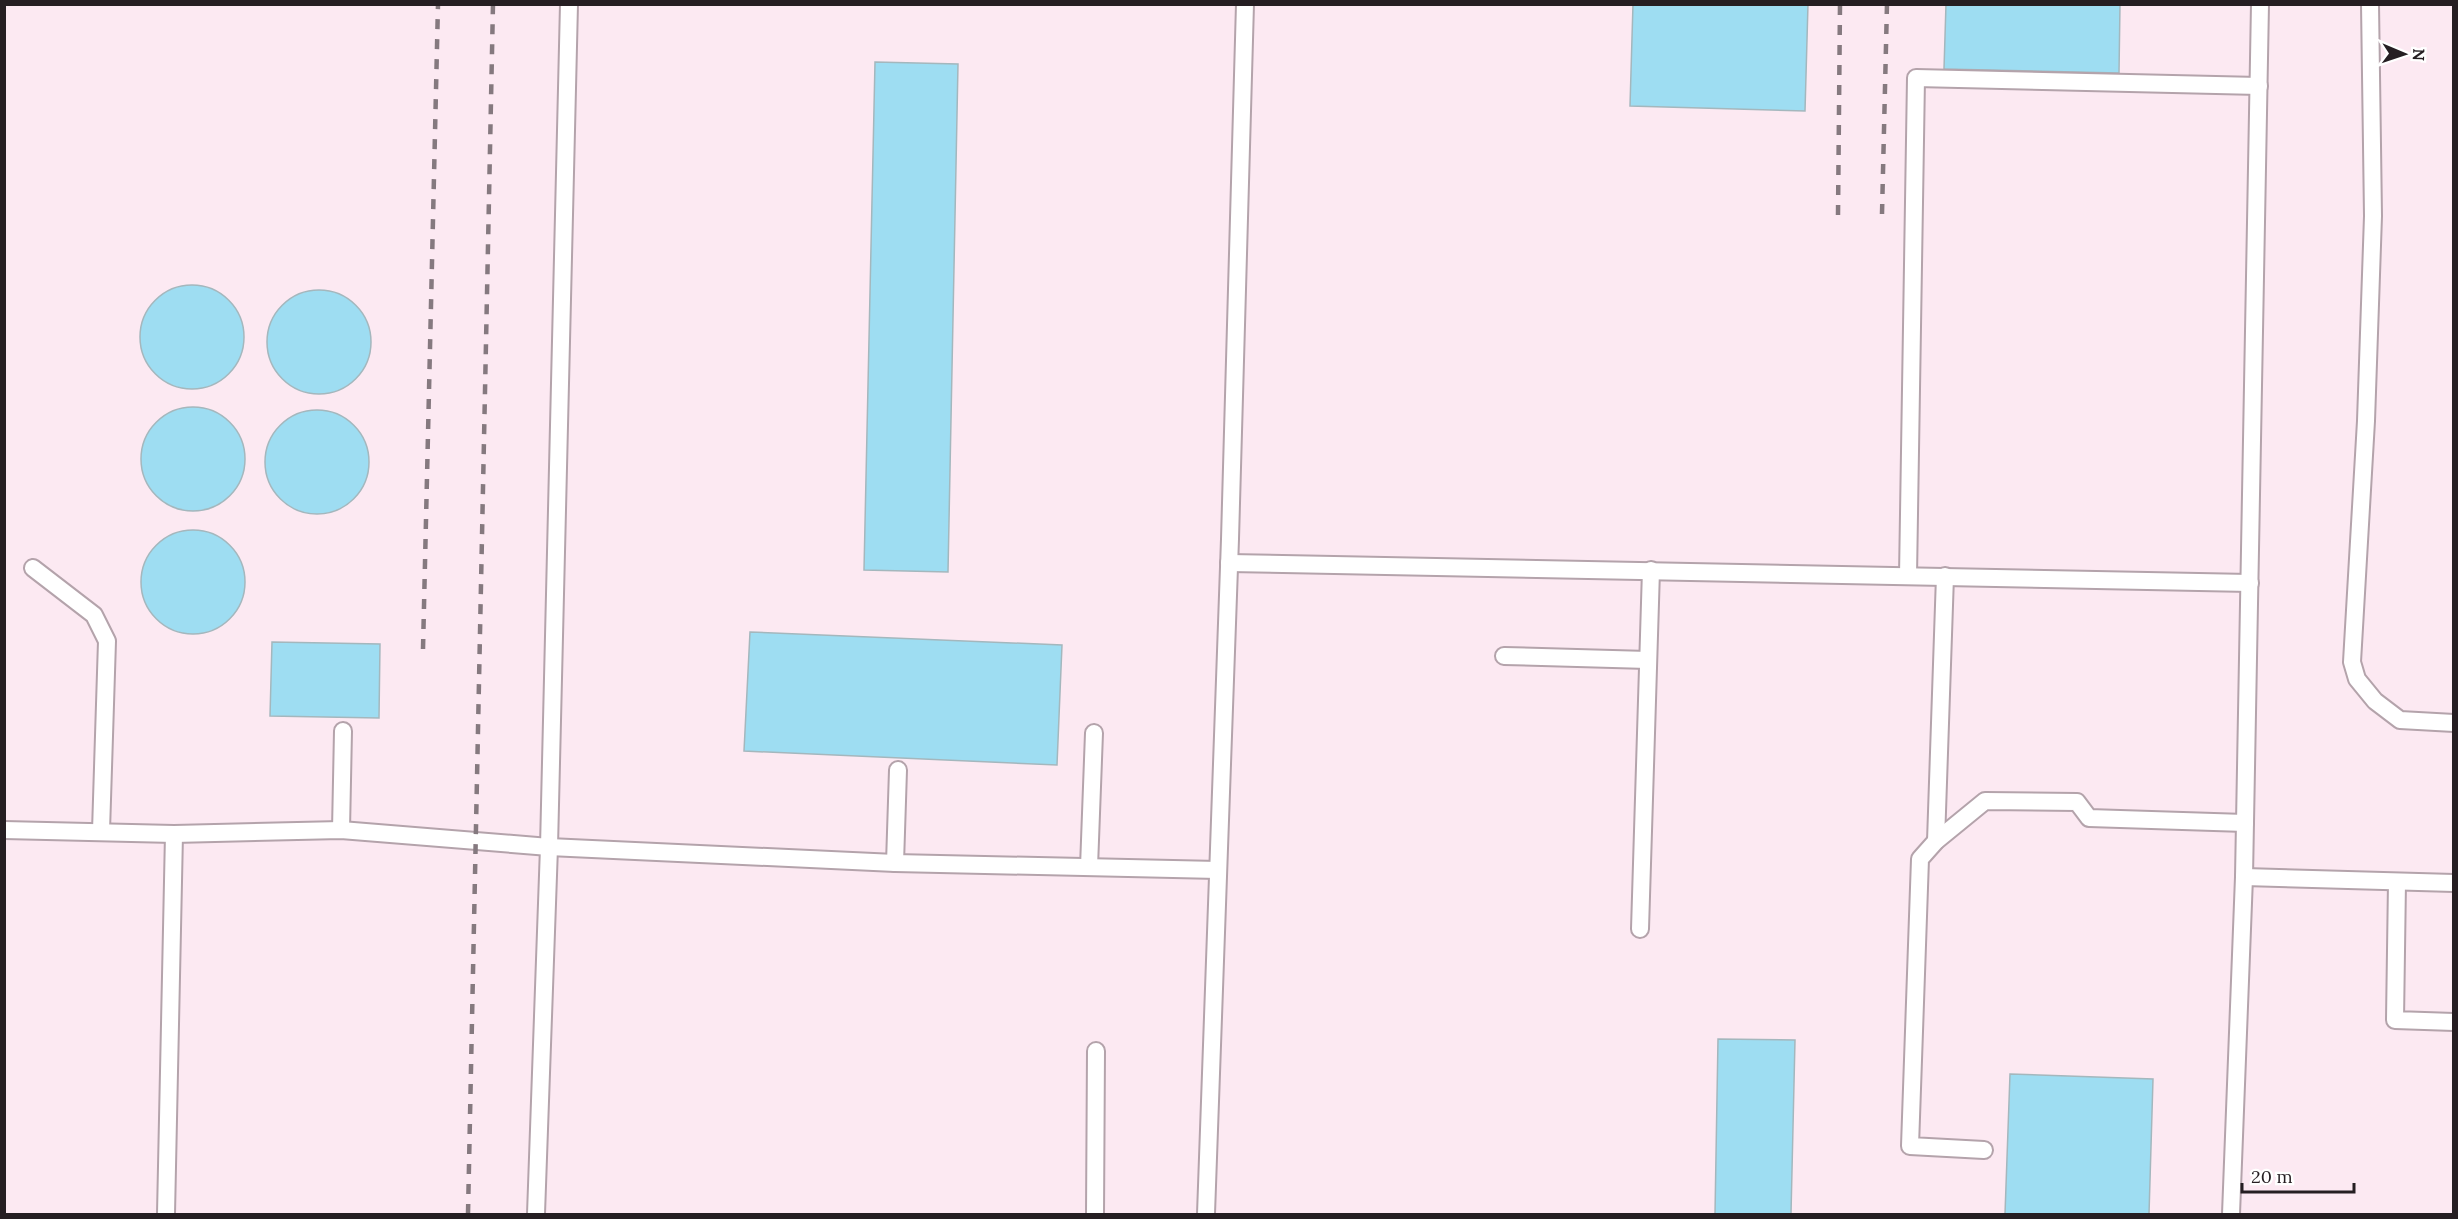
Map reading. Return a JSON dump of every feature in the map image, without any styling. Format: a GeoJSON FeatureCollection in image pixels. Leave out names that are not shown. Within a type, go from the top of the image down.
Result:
{"type":"FeatureCollection","features":[{"type":"Feature","properties":{"kind":"lane"},"geometry":{"type":"LineString","coordinates":[[536,1215],[549,847],[569,4]]}},
{"type":"Feature","properties":{"kind":"lane"},"geometry":{"type":"LineString","coordinates":[[1206,1215],[1229,563],[1245,4]]}},
{"type":"Feature","properties":{"kind":"lane"},"geometry":{"type":"LineString","coordinates":[[2231,1215],[2244,878],[2260,4]]}},
{"type":"Feature","properties":{"kind":"lane"},"geometry":{"type":"LineString","coordinates":[[2370,4],[2373,216],[2366,421],[2352,662],[2357,679],[2375,701],[2400,720],[2454,723]]}},
{"type":"Feature","properties":{"kind":"lane"},"geometry":{"type":"LineString","coordinates":[[1908,576],[1916,78],[2259,86]]}},
{"type":"Feature","properties":{"kind":"lane"},"geometry":{"type":"LineString","coordinates":[[1229,563],[2250,583]]}},
{"type":"Feature","properties":{"kind":"lane"},"geometry":{"type":"LineString","coordinates":[[33,568],[94,615],[108,641],[101,831]]}},
{"type":"Feature","properties":{"kind":"lane"},"geometry":{"type":"LineString","coordinates":[[1640,929],[1651,570]]}},
{"type":"Feature","properties":{"kind":"lane"},"geometry":{"type":"LineString","coordinates":[[1936,842],[1946,576]]}},
{"type":"Feature","properties":{"kind":"lane"},"geometry":{"type":"LineString","coordinates":[[1504,656],[1648,660]]}},
{"type":"Feature","properties":{"kind":"lane"},"geometry":{"type":"LineString","coordinates":[[341,830],[343,731]]}},
{"type":"Feature","properties":{"kind":"lane"},"geometry":{"type":"LineString","coordinates":[[1089,867],[1094,733]]}},
{"type":"Feature","properties":{"kind":"lane"},"geometry":{"type":"LineString","coordinates":[[895,863],[898,770]]}},
{"type":"Feature","properties":{"kind":"lane"},"geometry":{"type":"LineString","coordinates":[[1984,1150],[1910,1146],[1920,859],[1936,842],[1985,801],[2077,802],[2089,818],[2245,824]]}},
{"type":"Feature","properties":{"kind":"lane"},"geometry":{"type":"LineString","coordinates":[[4,830],[174,834],[341,830],[549,847],[895,863],[1218,870]]}},
{"type":"Feature","properties":{"kind":"lane"},"geometry":{"type":"LineString","coordinates":[[166,1215],[174,834]]}},
{"type":"Feature","properties":{"kind":"lane"},"geometry":{"type":"LineString","coordinates":[[2244,878],[2454,883]]}},
{"type":"Feature","properties":{"kind":"lane"},"geometry":{"type":"LineString","coordinates":[[2397,882],[2395,1020],[2454,1022]]}},
{"type":"Feature","properties":{"kind":"lane"},"geometry":{"type":"LineString","coordinates":[[1095,1215],[1096,1051]]}},
{"type":"Feature","properties":{"kind":"building"},"geometry":{"type":"Polygon","coordinates":[[[1633,4],[1808,4],[1805,111],[1630,106],[1633,4]]]}},
{"type":"Feature","properties":{"kind":"building"},"geometry":{"type":"Polygon","coordinates":[[[1946,4],[2120,4],[2119,73],[1944,69],[1946,4]]]}},
{"type":"Feature","properties":{"kind":"building"},"geometry":{"type":"Polygon","coordinates":[[[875,62],[958,64],[948,572],[864,570],[875,62]]]}},
{"type":"Feature","properties":{"kind":"building"},"geometry":{"type":"Polygon","coordinates":[[[192,285],[212,289],[229,300],[240,317],[244,337],[240,357],[229,374],[212,385],[192,389],[172,385],[155,374],[144,357],[140,337],[144,317],[155,300],[172,289],[192,285]]]}},
{"type":"Feature","properties":{"kind":"building"},"geometry":{"type":"Polygon","coordinates":[[[319,290],[339,294],[356,305],[367,322],[371,342],[367,362],[356,379],[339,390],[319,394],[299,390],[282,379],[271,362],[267,342],[271,322],[282,305],[299,294],[319,290]]]}},
{"type":"Feature","properties":{"kind":"building"},"geometry":{"type":"Polygon","coordinates":[[[193,407],[213,411],[230,422],[241,439],[245,459],[241,479],[230,496],[213,507],[193,511],[173,507],[156,496],[145,479],[141,459],[145,439],[156,422],[173,411],[193,407]]]}},
{"type":"Feature","properties":{"kind":"building"},"geometry":{"type":"Polygon","coordinates":[[[317,410],[337,414],[354,425],[365,442],[369,462],[365,482],[354,499],[337,510],[317,514],[297,510],[280,499],[269,482],[265,462],[269,442],[280,425],[297,414],[317,410]]]}},
{"type":"Feature","properties":{"kind":"building"},"geometry":{"type":"Polygon","coordinates":[[[193,530],[213,534],[230,545],[241,562],[245,582],[241,602],[230,619],[213,630],[193,634],[173,630],[156,619],[145,602],[141,582],[145,562],[156,545],[173,534],[193,530]]]}},
{"type":"Feature","properties":{"kind":"building"},"geometry":{"type":"Polygon","coordinates":[[[750,632],[1062,645],[1057,765],[744,751],[750,632]]]}},
{"type":"Feature","properties":{"kind":"building"},"geometry":{"type":"Polygon","coordinates":[[[272,642],[380,644],[379,718],[270,716],[272,642]]]}},
{"type":"Feature","properties":{"kind":"building"},"geometry":{"type":"Polygon","coordinates":[[[1718,1039],[1795,1040],[1791,1214],[1715,1214],[1718,1039]]]}},
{"type":"Feature","properties":{"kind":"building"},"geometry":{"type":"Polygon","coordinates":[[[2010,1074],[2153,1079],[2149,1214],[2005,1214],[2010,1074]]]}},
{"type":"Feature","properties":{"kind":"railway"},"geometry":{"type":"LineString","coordinates":[[423,649],[438,4]]}},
{"type":"Feature","properties":{"kind":"railway"},"geometry":{"type":"LineString","coordinates":[[468,1214],[493,4]]}},
{"type":"Feature","properties":{"kind":"railway"},"geometry":{"type":"LineString","coordinates":[[1838,215],[1840,4]]}},
{"type":"Feature","properties":{"kind":"railway"},"geometry":{"type":"LineString","coordinates":[[1882,214],[1887,4]]}}]}
